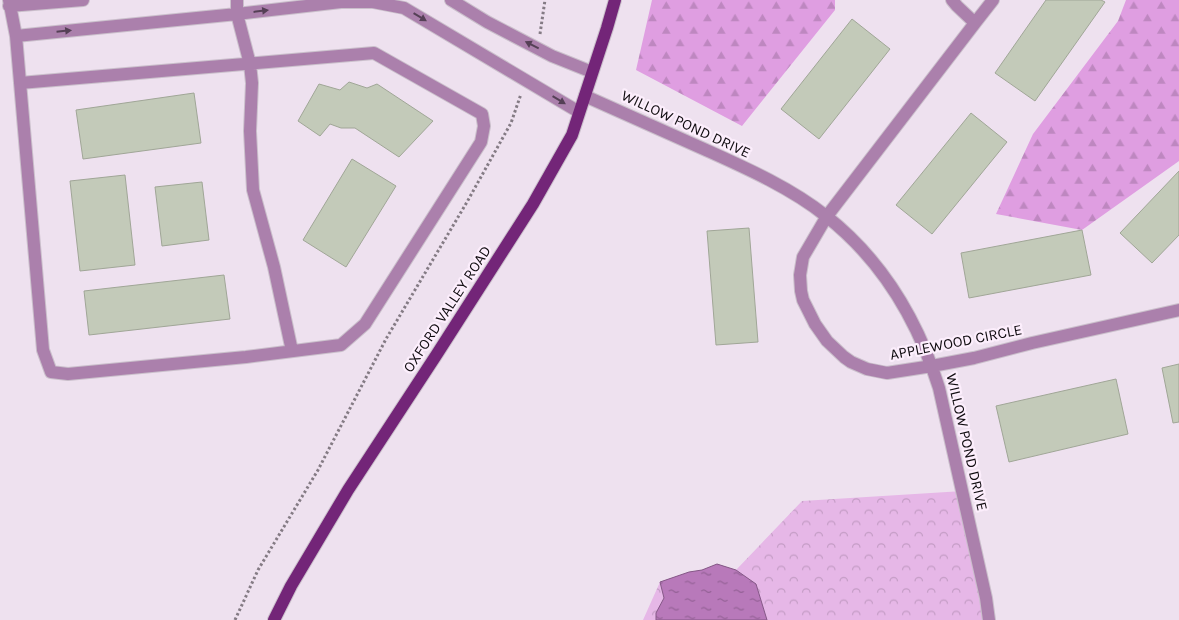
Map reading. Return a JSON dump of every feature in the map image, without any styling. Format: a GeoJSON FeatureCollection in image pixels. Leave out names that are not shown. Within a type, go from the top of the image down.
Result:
{"type":"FeatureCollection","features":[{"type":"Feature","properties":{"kind":"main road","name":"OXFORD VALLEY ROAD"},"geometry":{"type":"LineString","coordinates":[[274,620],[291,586],[348,490],[533,204],[572,135],[615,0]]}},
{"type":"Feature","properties":{"kind":"street"},"geometry":{"type":"LineString","coordinates":[[20,82],[374,53],[482,114],[484,126],[481,142],[365,324],[341,344],[246,357],[68,374],[51,372],[44,350],[20,82],[16,36],[9,3],[83,0]]}},
{"type":"Feature","properties":{"kind":"street"},"geometry":{"type":"LineString","coordinates":[[237,0],[237,14],[250,64],[252,83],[250,130],[253,190],[274,267],[292,351]]}},
{"type":"Feature","properties":{"kind":"street"},"geometry":{"type":"LineString","coordinates":[[450,0],[552,56],[592,72]]}},
{"type":"Feature","properties":{"kind":"street"},"geometry":{"type":"LineString","coordinates":[[952,0],[975,23]]}},
{"type":"Feature","properties":{"kind":"street","name":"APPLEWOOD CIRCLE"},"geometry":{"type":"LineString","coordinates":[[993,0],[827,216],[803,257],[800,291],[815,324],[827,341],[851,362],[867,369],[887,373],[974,358],[1179,310]]}},
{"type":"Feature","properties":{"kind":"street"},"geometry":{"type":"LineString","coordinates":[[16,36],[341,2],[373,2],[404,8],[579,112]]}},
{"type":"Feature","properties":{"kind":"street","name":"WILLOW POND DRIVE"},"geometry":{"type":"LineString","coordinates":[[585,96],[729,160],[775,184],[827,216],[875,264],[894,289],[914,322],[932,366],[951,436],[990,620]]}},
{"type":"Feature","properties":{"kind":"path"},"geometry":{"type":"LineString","coordinates":[[538,48],[545,0]]}},
{"type":"Feature","properties":{"kind":"path"},"geometry":{"type":"LineString","coordinates":[[235,620],[258,570],[318,470],[386,339],[468,202],[512,123],[522,90],[527,81]]}},
{"type":"Feature","properties":{"kind":"green space"},"geometry":{"type":"Polygon","coordinates":[[[652,0],[835,0],[835,10],[742,126],[636,70],[652,0]]]}},
{"type":"Feature","properties":{"kind":"green space"},"geometry":{"type":"Polygon","coordinates":[[[1126,0],[1179,0],[1179,161],[1082,230],[996,214],[1033,134],[1118,21],[1126,0]]]}},
{"type":"Feature","properties":{"kind":"green space"},"geometry":{"type":"Polygon","coordinates":[[[963,491],[989,620],[643,620],[660,582],[717,564],[736,570],[802,501],[963,491]]]}},
{"type":"Feature","properties":{"kind":"water"},"geometry":{"type":"Polygon","coordinates":[[[717,564],[736,570],[756,584],[767,620],[656,620],[656,613],[664,598],[660,582],[717,564]]]}},
{"type":"Feature","properties":{"kind":"building"},"geometry":{"type":"Polygon","coordinates":[[[1046,0],[1101,0],[1105,2],[1035,101],[995,73],[1046,0]]]}},
{"type":"Feature","properties":{"kind":"building"},"geometry":{"type":"Polygon","coordinates":[[[852,19],[890,49],[819,139],[781,109],[852,19]]]}},
{"type":"Feature","properties":{"kind":"building"},"geometry":{"type":"Polygon","coordinates":[[[349,82],[367,88],[377,84],[433,121],[399,157],[355,128],[341,128],[330,124],[320,136],[298,121],[319,84],[340,90],[349,82]]]}},
{"type":"Feature","properties":{"kind":"building"},"geometry":{"type":"Polygon","coordinates":[[[194,93],[201,143],[83,159],[76,110],[194,93]]]}},
{"type":"Feature","properties":{"kind":"building"},"geometry":{"type":"Polygon","coordinates":[[[971,113],[1007,142],[932,234],[896,205],[971,113]]]}},
{"type":"Feature","properties":{"kind":"building"},"geometry":{"type":"Polygon","coordinates":[[[352,159],[396,186],[346,267],[303,240],[352,159]]]}},
{"type":"Feature","properties":{"kind":"building"},"geometry":{"type":"Polygon","coordinates":[[[1179,171],[1179,235],[1152,263],[1120,233],[1179,171]]]}},
{"type":"Feature","properties":{"kind":"building"},"geometry":{"type":"Polygon","coordinates":[[[125,175],[135,265],[80,271],[70,181],[125,175]]]}},
{"type":"Feature","properties":{"kind":"building"},"geometry":{"type":"Polygon","coordinates":[[[202,182],[209,240],[162,246],[155,187],[202,182]]]}},
{"type":"Feature","properties":{"kind":"building"},"geometry":{"type":"Polygon","coordinates":[[[749,228],[758,342],[716,345],[707,231],[749,228]]]}},
{"type":"Feature","properties":{"kind":"building"},"geometry":{"type":"Polygon","coordinates":[[[1082,230],[1091,275],[969,298],[961,253],[1082,230]]]}},
{"type":"Feature","properties":{"kind":"building"},"geometry":{"type":"Polygon","coordinates":[[[224,275],[230,319],[89,335],[84,291],[224,275]]]}},
{"type":"Feature","properties":{"kind":"building"},"geometry":{"type":"Polygon","coordinates":[[[1179,364],[1179,422],[1173,423],[1162,368],[1179,364]]]}},
{"type":"Feature","properties":{"kind":"building"},"geometry":{"type":"Polygon","coordinates":[[[1116,379],[1128,434],[1009,462],[996,406],[1116,379]]]}}]}
